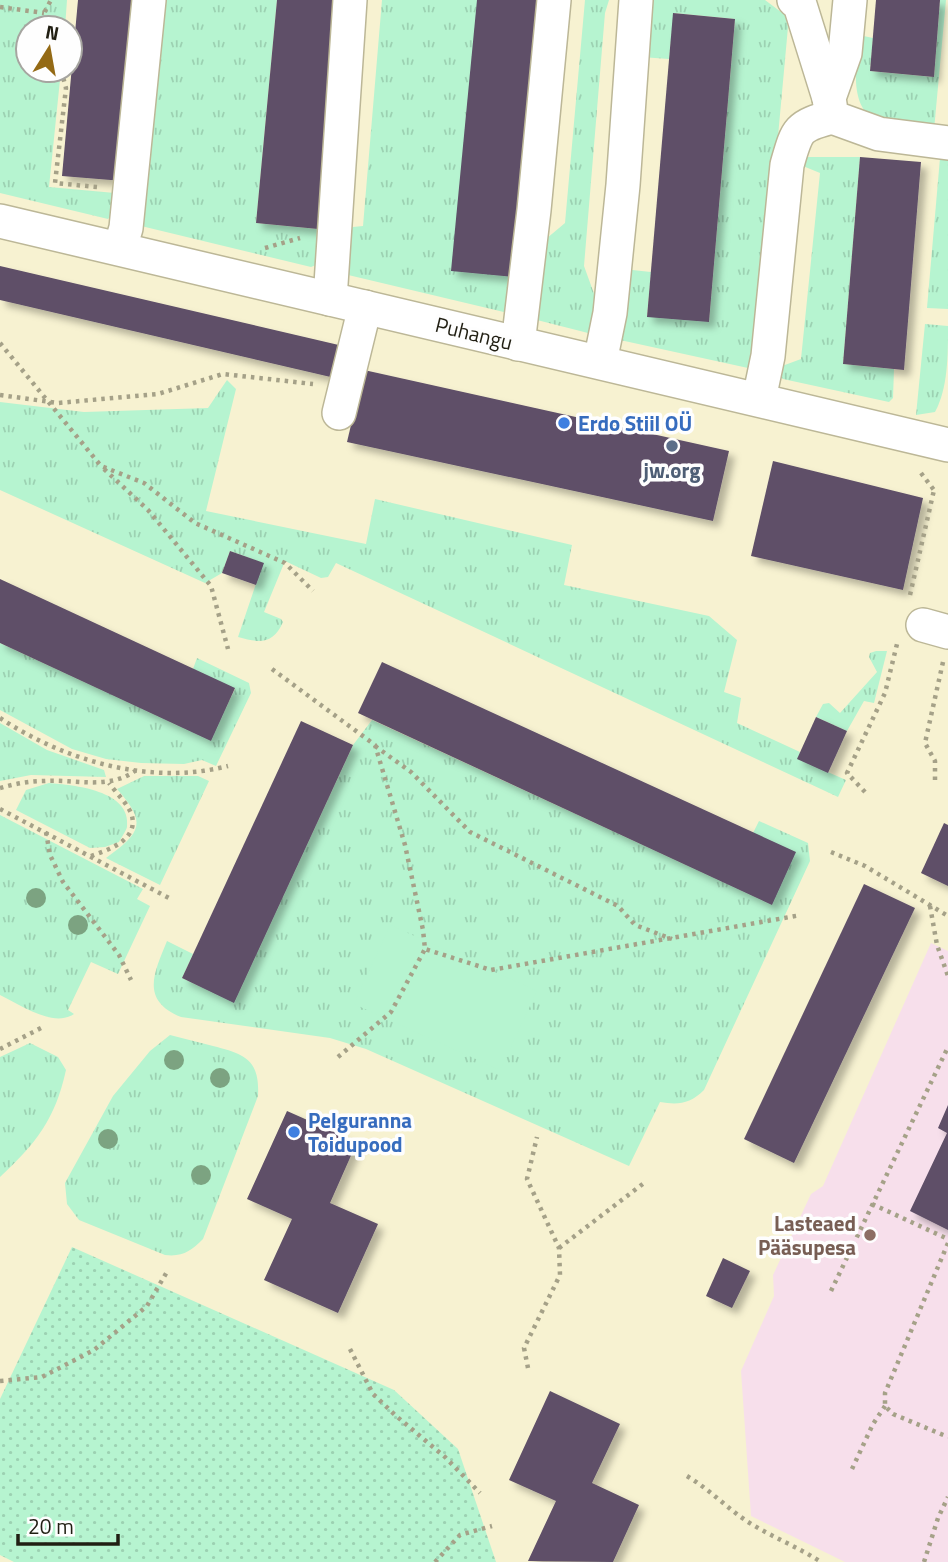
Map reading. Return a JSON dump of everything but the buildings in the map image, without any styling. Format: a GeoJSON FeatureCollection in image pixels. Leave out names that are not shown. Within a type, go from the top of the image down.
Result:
{"type":"FeatureCollection","features":[{"type":"Feature","properties":{"kind":"street"},"geometry":{"type":"LineString","coordinates":[[120,248],[126,228],[149,0]]}},
{"type":"Feature","properties":{"kind":"street"},"geometry":{"type":"LineString","coordinates":[[330,299],[350,0]]}},
{"type":"Feature","properties":{"kind":"street"},"geometry":{"type":"LineString","coordinates":[[518,344],[537,184],[554,0]]}},
{"type":"Feature","properties":{"kind":"street"},"geometry":{"type":"LineString","coordinates":[[600,362],[613,288],[636,0]]}},
{"type":"Feature","properties":{"kind":"street"},"geometry":{"type":"LineString","coordinates":[[794,0],[800,5],[831,107],[879,134],[948,144]]}},
{"type":"Feature","properties":{"kind":"street"},"geometry":{"type":"LineString","coordinates":[[759,399],[768,356],[787,164],[794,138],[808,123],[831,107],[845,53],[850,0]]}},
{"type":"Feature","properties":{"kind":"street","name":"Puhangu"},"geometry":{"type":"LineString","coordinates":[[0,221],[948,445]]}},
{"type":"Feature","properties":{"kind":"street"},"geometry":{"type":"LineString","coordinates":[[339,413],[365,307]]}},
{"type":"Feature","properties":{"kind":"path"},"geometry":{"type":"LineString","coordinates":[[0,7],[44,13],[51,0]]}},
{"type":"Feature","properties":{"kind":"path"},"geometry":{"type":"LineString","coordinates":[[65,84],[55,183],[130,190]]}},
{"type":"Feature","properties":{"kind":"path"},"geometry":{"type":"LineString","coordinates":[[258,249],[336,228]]}},
{"type":"Feature","properties":{"kind":"path"},"geometry":{"type":"LineString","coordinates":[[0,343],[101,466],[148,510],[211,586],[228,649]]}},
{"type":"Feature","properties":{"kind":"path"},"geometry":{"type":"LineString","coordinates":[[0,394],[58,403],[158,394],[223,374],[314,384]]}},
{"type":"Feature","properties":{"kind":"path"},"geometry":{"type":"LineString","coordinates":[[101,466],[144,483],[195,523],[285,563],[313,591]]}},
{"type":"Feature","properties":{"kind":"path"},"geometry":{"type":"LineString","coordinates":[[865,792],[846,773],[919,626],[934,490],[939,491]]}},
{"type":"Feature","properties":{"kind":"path"},"geometry":{"type":"LineString","coordinates":[[935,780],[935,761],[925,743],[943,660],[948,657]]}},
{"type":"Feature","properties":{"kind":"path"},"geometry":{"type":"LineString","coordinates":[[272,670],[411,772],[470,832],[618,906],[635,925],[674,939]]}},
{"type":"Feature","properties":{"kind":"path"},"geometry":{"type":"LineString","coordinates":[[0,718],[60,749],[111,766],[137,771],[205,772],[228,766]]}},
{"type":"Feature","properties":{"kind":"path"},"geometry":{"type":"LineString","coordinates":[[338,1057],[391,1012],[425,949],[405,845],[375,746]]}},
{"type":"Feature","properties":{"kind":"path"},"geometry":{"type":"LineString","coordinates":[[0,788],[43,780],[109,783],[127,778],[137,771]]}},
{"type":"Feature","properties":{"kind":"path"},"geometry":{"type":"LineString","coordinates":[[90,856],[121,843],[132,828],[132,816],[109,783]]}},
{"type":"Feature","properties":{"kind":"path"},"geometry":{"type":"LineString","coordinates":[[0,809],[169,898]]}},
{"type":"Feature","properties":{"kind":"path"},"geometry":{"type":"LineString","coordinates":[[46,832],[50,855],[63,882],[119,955],[131,980]]}},
{"type":"Feature","properties":{"kind":"path"},"geometry":{"type":"LineString","coordinates":[[831,852],[866,866],[948,916]]}},
{"type":"Feature","properties":{"kind":"path"},"geometry":{"type":"LineString","coordinates":[[930,905],[937,945],[948,976]]}},
{"type":"Feature","properties":{"kind":"path"},"geometry":{"type":"LineString","coordinates":[[425,949],[491,971],[802,915]]}},
{"type":"Feature","properties":{"kind":"path"},"geometry":{"type":"LineString","coordinates":[[0,1049],[41,1028]]}},
{"type":"Feature","properties":{"kind":"path"},"geometry":{"type":"LineString","coordinates":[[831,1291],[948,1047]]}},
{"type":"Feature","properties":{"kind":"path"},"geometry":{"type":"LineString","coordinates":[[528,1368],[524,1348],[560,1275],[559,1248],[527,1179],[537,1137]]}},
{"type":"Feature","properties":{"kind":"path"},"geometry":{"type":"LineString","coordinates":[[559,1248],[643,1183]]}},
{"type":"Feature","properties":{"kind":"path"},"geometry":{"type":"LineString","coordinates":[[852,1469],[873,1424],[885,1406],[886,1393],[948,1241],[872,1204]]}},
{"type":"Feature","properties":{"kind":"path"},"geometry":{"type":"LineString","coordinates":[[0,1381],[42,1377],[94,1350],[147,1306],[168,1270]]}},
{"type":"Feature","properties":{"kind":"path"},"geometry":{"type":"LineString","coordinates":[[350,1349],[373,1394],[445,1457],[480,1493]]}},
{"type":"Feature","properties":{"kind":"path"},"geometry":{"type":"LineString","coordinates":[[885,1406],[893,1414],[948,1437]]}},
{"type":"Feature","properties":{"kind":"path"},"geometry":{"type":"LineString","coordinates":[[687,1476],[708,1488],[752,1525],[821,1562]]}},
{"type":"Feature","properties":{"kind":"path"},"geometry":{"type":"LineString","coordinates":[[924,1562],[938,1518],[948,1497]]}},
{"type":"Feature","properties":{"kind":"path"},"geometry":{"type":"LineString","coordinates":[[435,1562],[460,1535],[492,1526]]}},
{"type":"Feature","properties":{"kind":"shaded area","name":"Lasteaed Pääsupesa"},"geometry":{"type":"Polygon","coordinates":[[[931,943],[948,951],[948,1562],[845,1562],[751,1516],[741,1371],[774,1296],[773,1275],[811,1194],[823,1186],[931,943]]]}},
{"type":"Feature","properties":{"kind":"green space"},"geometry":{"type":"Polygon","coordinates":[[[0,0],[67,0],[66,14],[14,14],[14,84],[60,84],[49,187],[115,193],[113,213],[108,219],[0,193],[0,0]]]}},
{"type":"Feature","properties":{"kind":"green space"},"geometry":{"type":"Polygon","coordinates":[[[163,0],[277,0],[256,223],[318,229],[316,265],[311,267],[137,225],[145,206],[163,0]]]}},
{"type":"Feature","properties":{"kind":"green space"},"geometry":{"type":"Polygon","coordinates":[[[382,0],[477,0],[520,277],[508,313],[344,274],[348,231],[353,227],[363,226],[382,0]]]}},
{"type":"Feature","properties":{"kind":"green space"},"geometry":{"type":"Polygon","coordinates":[[[585,0],[609,0],[605,13],[584,266],[601,313],[597,325],[588,333],[537,320],[540,244],[565,223],[585,0]]]}},
{"type":"Feature","properties":{"kind":"green space"},"geometry":{"type":"Polygon","coordinates":[[[648,0],[765,0],[785,15],[788,27],[758,355],[748,368],[620,340],[623,269],[651,272],[647,316],[709,321],[735,19],[674,13],[669,59],[641,57],[648,0]]]}},
{"type":"Feature","properties":{"kind":"green space"},"geometry":{"type":"Polygon","coordinates":[[[940,0],[946,0],[934,130],[884,125],[872,118],[859,99],[856,73],[859,35],[873,38],[870,71],[934,77],[940,0]]]}},
{"type":"Feature","properties":{"kind":"green space"},"geometry":{"type":"Polygon","coordinates":[[[807,157],[860,157],[843,364],[894,369],[893,398],[889,402],[783,379],[774,369],[801,359],[820,173],[798,164],[807,157]]]}},
{"type":"Feature","properties":{"kind":"green space"},"geometry":{"type":"Polygon","coordinates":[[[940,158],[948,158],[948,309],[927,308],[940,158]]]}},
{"type":"Feature","properties":{"kind":"green space"},"geometry":{"type":"Polygon","coordinates":[[[925,324],[948,326],[946,371],[943,393],[935,412],[916,415],[925,324]]]}},
{"type":"Feature","properties":{"kind":"green space"},"geometry":{"type":"Polygon","coordinates":[[[227,380],[236,389],[206,511],[366,544],[375,499],[572,545],[564,585],[709,616],[737,640],[724,692],[741,698],[737,723],[800,752],[798,759],[846,780],[838,797],[336,563],[328,577],[321,578],[285,561],[264,612],[281,619],[283,622],[279,629],[275,635],[265,640],[238,637],[263,563],[230,551],[222,573],[205,583],[0,490],[0,402],[84,412],[208,408],[227,380]]]}},
{"type":"Feature","properties":{"kind":"green space"},"geometry":{"type":"Polygon","coordinates":[[[0,643],[210,740],[235,689],[193,669],[197,658],[249,683],[251,693],[216,766],[202,760],[184,764],[106,759],[72,749],[0,710],[0,643]]]}},
{"type":"Feature","properties":{"kind":"green space"},"geometry":{"type":"Polygon","coordinates":[[[887,651],[874,703],[864,701],[847,731],[816,717],[823,704],[829,703],[840,713],[877,672],[869,657],[870,653],[887,651]]]}},
{"type":"Feature","properties":{"kind":"green space"},"geometry":{"type":"Polygon","coordinates":[[[372,720],[771,904],[753,833],[759,821],[808,843],[810,861],[704,1090],[684,1102],[660,1102],[629,1166],[366,1049],[330,1038],[181,1017],[168,1010],[155,994],[155,975],[167,941],[193,954],[182,978],[234,1002],[353,745],[372,720]]]}},
{"type":"Feature","properties":{"kind":"green space"},"geometry":{"type":"Polygon","coordinates":[[[0,723],[47,750],[104,770],[106,777],[31,775],[0,781],[0,723]]]}},
{"type":"Feature","properties":{"kind":"green space"},"geometry":{"type":"Polygon","coordinates":[[[144,776],[198,776],[209,781],[160,885],[106,858],[127,841],[136,826],[133,810],[117,789],[144,776]]]}},
{"type":"Feature","properties":{"kind":"green space"},"geometry":{"type":"Polygon","coordinates":[[[49,783],[86,788],[111,797],[126,815],[127,827],[119,842],[90,848],[16,810],[26,790],[49,783]]]}},
{"type":"Feature","properties":{"kind":"green space"},"geometry":{"type":"Polygon","coordinates":[[[0,815],[143,889],[137,899],[150,906],[118,974],[91,962],[68,1010],[74,1014],[66,1018],[37,1014],[0,995],[0,815]]]}},
{"type":"Feature","properties":{"kind":"green space"},"geometry":{"type":"Polygon","coordinates":[[[390,925],[537,991],[500,1070],[354,1004],[390,925]]]}},
{"type":"Feature","properties":{"kind":"green space"},"geometry":{"type":"Polygon","coordinates":[[[170,1035],[241,1056],[253,1066],[258,1084],[258,1096],[203,1239],[195,1247],[177,1255],[165,1255],[79,1220],[67,1204],[65,1183],[113,1096],[150,1051],[170,1035]]]}},
{"type":"Feature","properties":{"kind":"green space"},"geometry":{"type":"Polygon","coordinates":[[[30,1043],[58,1057],[66,1070],[56,1103],[42,1130],[0,1177],[0,1057],[30,1043]]]}},
{"type":"Feature","properties":{"kind":"green space"},"geometry":{"type":"Polygon","coordinates":[[[72,1247],[394,1390],[458,1449],[496,1562],[14,1562],[0,1555],[0,1399],[72,1247]]]}},
{"type":"Feature","properties":{"kind":"place","name":"Erdo Stiil OÜ"},"geometry":{"type":"Point","coordinates":[564,423]}},
{"type":"Feature","properties":{"kind":"place","name":"jw.org"},"geometry":{"type":"Point","coordinates":[672,446]}},
{"type":"Feature","properties":{"kind":"place","name":"Pelguranna Toidupood"},"geometry":{"type":"Point","coordinates":[294,1132]}},
{"type":"Feature","properties":{"kind":"place","name":"Lasteaed Pääsupesa"},"geometry":{"type":"Point","coordinates":[870,1235]}}]}
